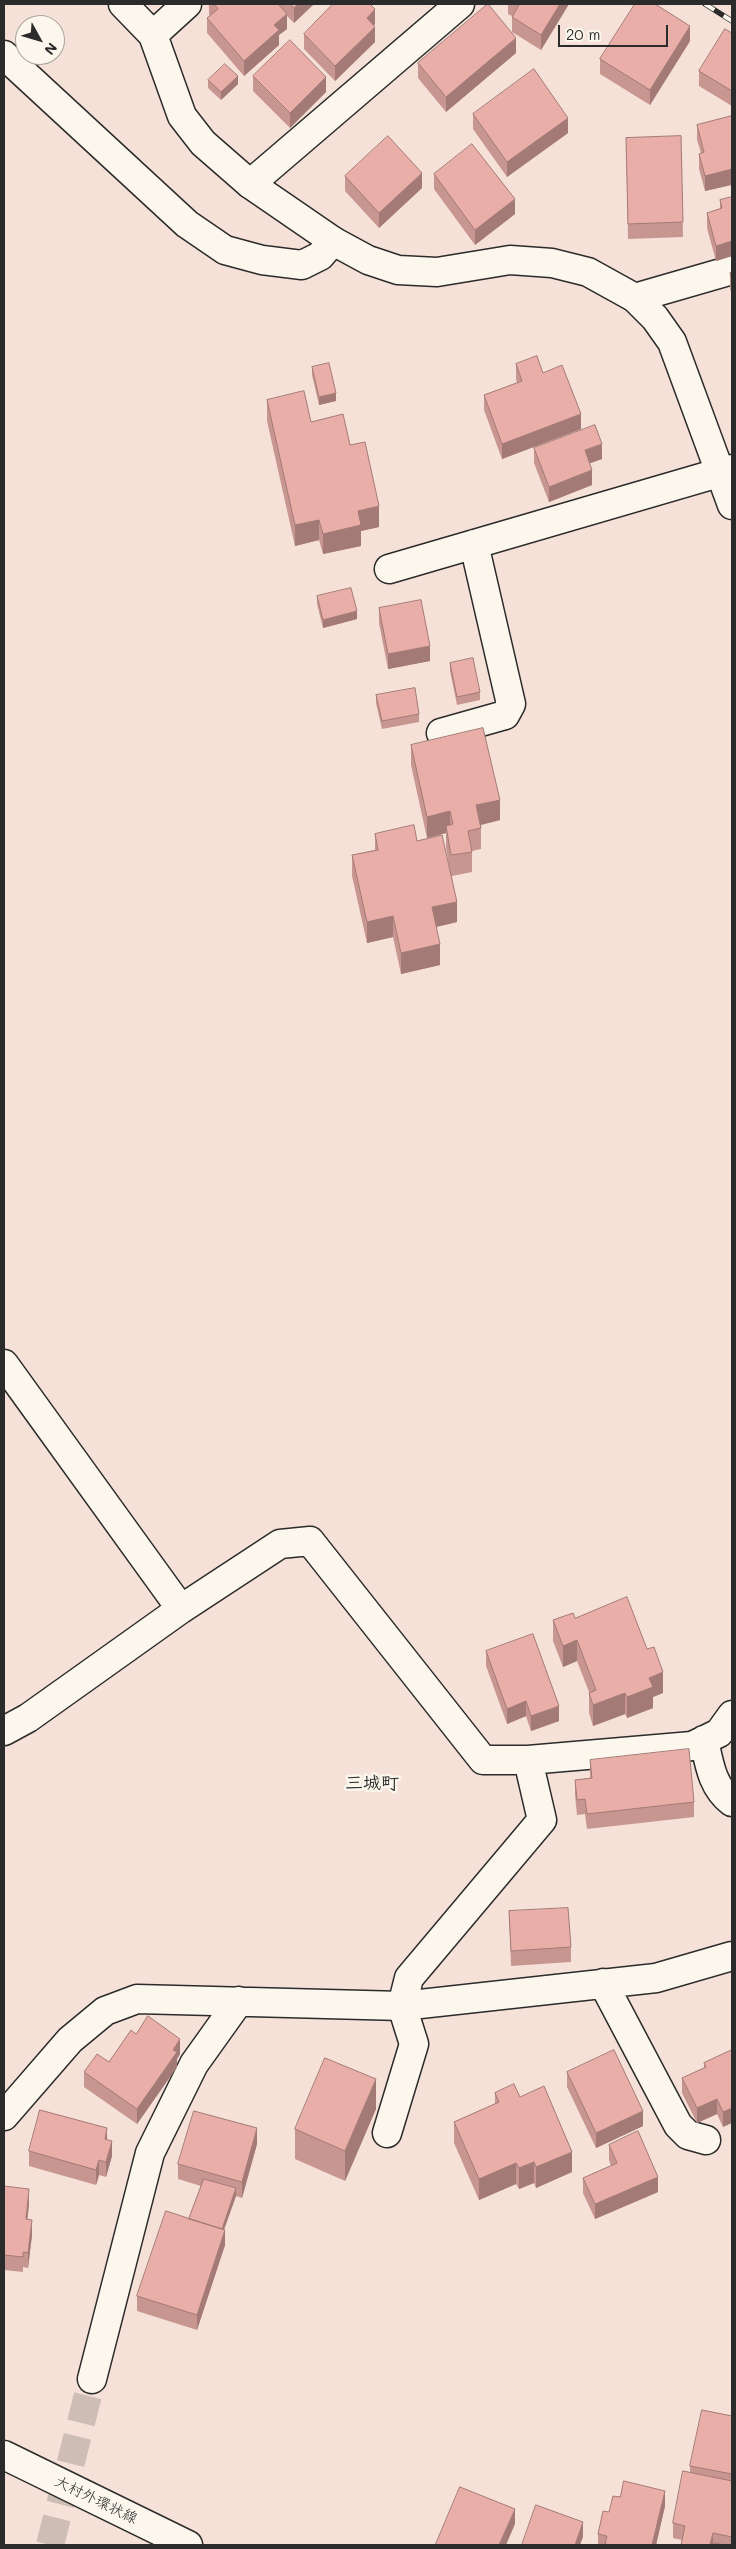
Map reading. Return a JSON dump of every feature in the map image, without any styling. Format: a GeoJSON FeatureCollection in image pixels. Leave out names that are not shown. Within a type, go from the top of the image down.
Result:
{"type":"FeatureCollection","features":[{"type":"Feature","properties":{"kind":"street"},"geometry":{"type":"LineString","coordinates":[[123,4],[153,35],[182,116],[203,143],[250,184],[333,242],[368,260],[398,270],[437,272],[510,260],[552,263],[588,272],[635,298],[655,318],[672,342],[726,470],[732,505]]}},
{"type":"Feature","properties":{"kind":"street"},"geometry":{"type":"LineString","coordinates":[[153,35],[187,4]]}},
{"type":"Feature","properties":{"kind":"street"},"geometry":{"type":"LineString","coordinates":[[250,184],[460,4]]}},
{"type":"Feature","properties":{"kind":"street"},"geometry":{"type":"LineString","coordinates":[[4,55],[187,224],[225,250],[262,260],[302,265],[320,256],[333,242]]}},
{"type":"Feature","properties":{"kind":"street"},"geometry":{"type":"LineString","coordinates":[[635,298],[732,270]]}},
{"type":"Feature","properties":{"kind":"street"},"geometry":{"type":"LineString","coordinates":[[390,569],[726,470]]}},
{"type":"Feature","properties":{"kind":"street"},"geometry":{"type":"LineString","coordinates":[[441,734],[505,714],[511,704],[474,544]]}},
{"type":"Feature","properties":{"kind":"street"},"geometry":{"type":"LineString","coordinates":[[4,1364],[181,1609]]}},
{"type":"Feature","properties":{"kind":"street"},"geometry":{"type":"LineString","coordinates":[[4,1731],[28,1718],[181,1609],[280,1544],[310,1541],[483,1760],[528,1760],[692,1746],[719,1733],[732,1715]]}},
{"type":"Feature","properties":{"kind":"street"},"geometry":{"type":"LineString","coordinates":[[704,1740],[712,1777],[722,1794],[732,1802]]}},
{"type":"Feature","properties":{"kind":"street"},"geometry":{"type":"LineString","coordinates":[[386,2133],[414,2044],[402,2006],[409,1978],[542,1820],[528,1760]]}},
{"type":"Feature","properties":{"kind":"street"},"geometry":{"type":"LineString","coordinates":[[4,2116],[70,2040],[105,2011],[137,1999],[402,2006],[656,1978],[732,1956]]}},
{"type":"Feature","properties":{"kind":"street"},"geometry":{"type":"LineString","coordinates":[[603,1983],[678,2125],[688,2135],[706,2140]]}},
{"type":"Feature","properties":{"kind":"street"},"geometry":{"type":"LineString","coordinates":[[92,2379],[150,2153],[194,2064],[239,2001]]}},
{"type":"Feature","properties":{"kind":"street","name":"大村外環状線"},"geometry":{"type":"LineString","coordinates":[[4,2455],[188,2545]]}},
{"type":"Feature","properties":{"kind":"building"},"geometry":{"type":"Polygon","coordinates":[[[214,4],[278,4],[287,14],[274,25],[279,30],[244,61],[207,18],[218,9],[214,4]]]}},
{"type":"Feature","properties":{"kind":"building"},"geometry":{"type":"Polygon","coordinates":[[[290,4],[298,4],[294,8],[290,4]]]}},
{"type":"Feature","properties":{"kind":"building"},"geometry":{"type":"Polygon","coordinates":[[[333,4],[370,4],[375,9],[367,18],[375,27],[335,66],[304,34],[333,4]]]}},
{"type":"Feature","properties":{"kind":"building"},"geometry":{"type":"Polygon","coordinates":[[[488,4],[516,38],[446,97],[418,63],[488,4]]]}},
{"type":"Feature","properties":{"kind":"building"},"geometry":{"type":"Polygon","coordinates":[[[517,4],[560,4],[541,35],[512,17],[519,5],[517,4]]]}},
{"type":"Feature","properties":{"kind":"building"},"geometry":{"type":"Polygon","coordinates":[[[635,4],[655,4],[690,26],[650,90],[600,59],[635,4]]]}},
{"type":"Feature","properties":{"kind":"building"},"geometry":{"type":"Polygon","coordinates":[[[725,29],[732,33],[732,91],[699,71],[725,29]]]}},
{"type":"Feature","properties":{"kind":"building"},"geometry":{"type":"Polygon","coordinates":[[[290,40],[326,77],[290,113],[253,76],[290,40]]]}},
{"type":"Feature","properties":{"kind":"building"},"geometry":{"type":"Polygon","coordinates":[[[225,64],[238,76],[221,92],[208,80],[225,64]]]}},
{"type":"Feature","properties":{"kind":"building"},"geometry":{"type":"Polygon","coordinates":[[[534,69],[568,118],[507,162],[473,114],[534,69]]]}},
{"type":"Feature","properties":{"kind":"building"},"geometry":{"type":"Polygon","coordinates":[[[732,116],[732,169],[705,176],[699,154],[704,152],[697,125],[732,116]]]}},
{"type":"Feature","properties":{"kind":"building"},"geometry":{"type":"Polygon","coordinates":[[[388,136],[422,173],[379,213],[345,176],[388,136]]]}},
{"type":"Feature","properties":{"kind":"building"},"geometry":{"type":"Polygon","coordinates":[[[681,136],[683,222],[628,224],[626,138],[681,136]]]}},
{"type":"Feature","properties":{"kind":"building"},"geometry":{"type":"Polygon","coordinates":[[[472,144],[515,199],[475,230],[434,174],[472,144]]]}},
{"type":"Feature","properties":{"kind":"building"},"geometry":{"type":"Polygon","coordinates":[[[732,197],[732,241],[716,246],[707,213],[722,208],[720,200],[732,197]]]}},
{"type":"Feature","properties":{"kind":"building"},"geometry":{"type":"Polygon","coordinates":[[[537,356],[543,373],[562,365],[581,414],[502,444],[484,395],[522,381],[516,364],[537,356]]]}},
{"type":"Feature","properties":{"kind":"building"},"geometry":{"type":"Polygon","coordinates":[[[329,363],[336,393],[319,397],[312,367],[329,363]]]}},
{"type":"Feature","properties":{"kind":"building"},"geometry":{"type":"Polygon","coordinates":[[[304,391],[311,422],[343,414],[350,445],[365,442],[379,506],[358,511],[361,525],[323,534],[319,520],[295,525],[267,400],[304,391]]]}},
{"type":"Feature","properties":{"kind":"building"},"geometry":{"type":"Polygon","coordinates":[[[595,425],[602,444],[585,450],[592,470],[549,487],[534,448],[595,425]]]}},
{"type":"Feature","properties":{"kind":"building"},"geometry":{"type":"Polygon","coordinates":[[[351,588],[357,611],[323,620],[317,596],[351,588]]]}},
{"type":"Feature","properties":{"kind":"building"},"geometry":{"type":"Polygon","coordinates":[[[421,600],[430,646],[388,654],[379,608],[421,600]]]}},
{"type":"Feature","properties":{"kind":"building"},"geometry":{"type":"Polygon","coordinates":[[[473,658],[480,692],[457,697],[450,663],[473,658]]]}},
{"type":"Feature","properties":{"kind":"building"},"geometry":{"type":"Polygon","coordinates":[[[415,688],[419,714],[382,721],[376,695],[415,688]]]}},
{"type":"Feature","properties":{"kind":"building"},"geometry":{"type":"Polygon","coordinates":[[[483,728],[500,800],[476,805],[481,828],[468,831],[472,852],[451,855],[446,826],[453,824],[450,811],[427,817],[411,745],[483,728]]]}},
{"type":"Feature","properties":{"kind":"building"},"geometry":{"type":"Polygon","coordinates":[[[414,825],[417,841],[442,835],[457,902],[432,907],[440,944],[401,953],[393,916],[367,922],[352,855],[378,850],[375,834],[414,825]]]}},
{"type":"Feature","properties":{"kind":"building"},"geometry":{"type":"Polygon","coordinates":[[[627,1597],[647,1649],[654,1647],[663,1672],[649,1678],[653,1687],[627,1697],[625,1693],[593,1705],[589,1693],[596,1690],[577,1640],[563,1646],[553,1620],[573,1613],[575,1618],[627,1597]]]}},
{"type":"Feature","properties":{"kind":"building"},"geometry":{"type":"Polygon","coordinates":[[[533,1634],[559,1706],[531,1716],[526,1701],[507,1709],[486,1651],[533,1634]]]}},
{"type":"Feature","properties":{"kind":"building"},"geometry":{"type":"Polygon","coordinates":[[[689,1749],[694,1802],[587,1814],[585,1799],[577,1800],[575,1780],[592,1778],[590,1760],[689,1749]]]}},
{"type":"Feature","properties":{"kind":"building"},"geometry":{"type":"Polygon","coordinates":[[[568,1908],[571,1947],[511,1951],[509,1911],[568,1908]]]}},
{"type":"Feature","properties":{"kind":"building"},"geometry":{"type":"Polygon","coordinates":[[[148,2016],[180,2039],[173,2050],[177,2052],[137,2109],[84,2072],[97,2054],[109,2062],[131,2030],[136,2034],[148,2016]]]}},
{"type":"Feature","properties":{"kind":"building"},"geometry":{"type":"Polygon","coordinates":[[[614,2050],[643,2111],[596,2133],[567,2072],[614,2050]]]}},
{"type":"Feature","properties":{"kind":"building"},"geometry":{"type":"Polygon","coordinates":[[[732,2050],[732,2108],[723,2112],[717,2099],[697,2108],[682,2078],[706,2067],[704,2063],[732,2050]]]}},
{"type":"Feature","properties":{"kind":"building"},"geometry":{"type":"Polygon","coordinates":[[[325,2058],[376,2079],[345,2151],[295,2129],[325,2058]]]}},
{"type":"Feature","properties":{"kind":"building"},"geometry":{"type":"Polygon","coordinates":[[[514,2084],[520,2097],[544,2086],[572,2152],[536,2167],[534,2162],[519,2168],[516,2163],[479,2179],[454,2122],[499,2102],[495,2093],[514,2084]]]}},
{"type":"Feature","properties":{"kind":"building"},"geometry":{"type":"Polygon","coordinates":[[[40,2110],[107,2128],[105,2139],[112,2141],[106,2162],[99,2160],[96,2170],[29,2151],[40,2110]]]}},
{"type":"Feature","properties":{"kind":"building"},"geometry":{"type":"Polygon","coordinates":[[[194,2111],[257,2128],[242,2182],[178,2164],[194,2111]]]}},
{"type":"Feature","properties":{"kind":"building"},"geometry":{"type":"Polygon","coordinates":[[[638,2131],[658,2177],[595,2204],[583,2178],[617,2163],[609,2145],[638,2131]]]}},
{"type":"Feature","properties":{"kind":"building"},"geometry":{"type":"Polygon","coordinates":[[[204,2179],[236,2188],[222,2229],[189,2219],[204,2179]]]}},
{"type":"Feature","properties":{"kind":"building"},"geometry":{"type":"Polygon","coordinates":[[[4,2186],[29,2189],[26,2219],[32,2220],[28,2253],[23,2252],[23,2257],[4,2255],[4,2186]]]}},
{"type":"Feature","properties":{"kind":"building"},"geometry":{"type":"Polygon","coordinates":[[[166,2211],[225,2230],[197,2315],[137,2296],[166,2211]]]}},
{"type":"Feature","properties":{"kind":"building"},"geometry":{"type":"Polygon","coordinates":[[[702,2410],[732,2416],[732,2474],[690,2466],[702,2410]]]}},
{"type":"Feature","properties":{"kind":"building"},"geometry":{"type":"Polygon","coordinates":[[[683,2471],[732,2481],[732,2537],[713,2533],[710,2545],[681,2545],[685,2526],[673,2523],[683,2471]]]}},
{"type":"Feature","properties":{"kind":"building"},"geometry":{"type":"Polygon","coordinates":[[[624,2481],[665,2491],[652,2545],[605,2544],[607,2536],[598,2534],[603,2511],[609,2512],[613,2496],[620,2497],[624,2481]]]}},
{"type":"Feature","properties":{"kind":"building"},"geometry":{"type":"Polygon","coordinates":[[[460,2487],[515,2509],[499,2545],[436,2544],[460,2487]]]}},
{"type":"Feature","properties":{"kind":"building"},"geometry":{"type":"Polygon","coordinates":[[[536,2505],[583,2522],[575,2545],[522,2545],[536,2505]]]}},
{"type":"Feature","properties":{"kind":"tunnel"},"geometry":{"type":"LineString","coordinates":[[50,2545],[92,2379]]}},
{"type":"Feature","properties":{"kind":"railway"},"geometry":{"type":"LineString","coordinates":[[705,4],[732,21]]}},
{"type":"Feature","properties":{"kind":"district","name":"三城町"},"geometry":{"type":"Point","coordinates":[372,1783]}}]}
